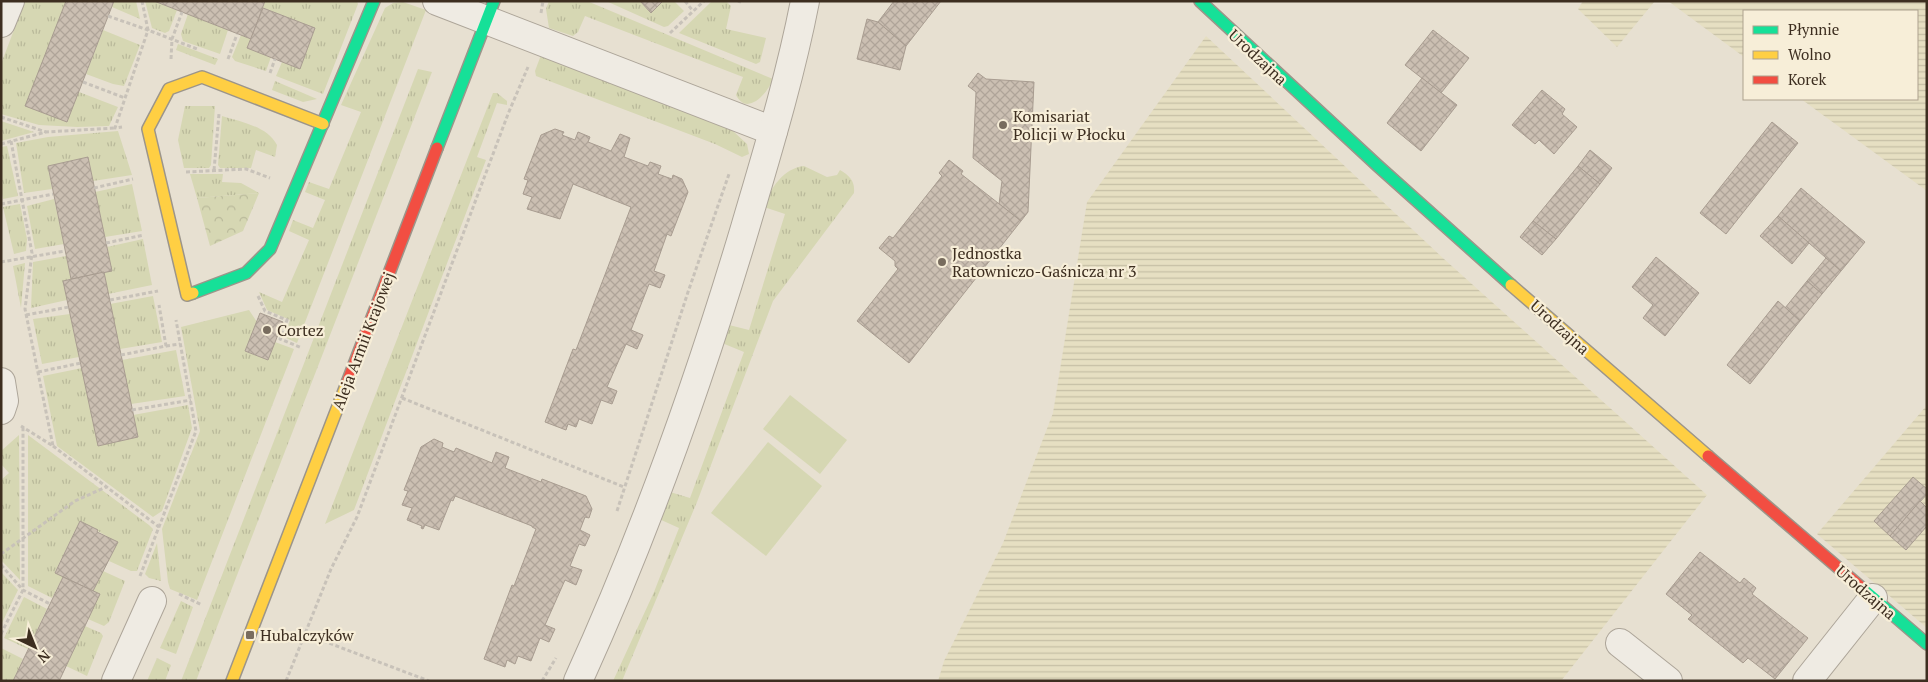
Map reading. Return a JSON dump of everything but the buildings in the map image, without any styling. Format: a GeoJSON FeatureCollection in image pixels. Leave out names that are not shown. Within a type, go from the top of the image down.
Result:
{"type":"FeatureCollection","features":[{"type":"Feature","properties":{"kind":"street"},"geometry":{"type":"LineString","coordinates":[[1,23],[10,1]]}},
{"type":"Feature","properties":{"kind":"street"},"geometry":{"type":"LineString","coordinates":[[322,124],[202,77],[169,89],[148,129],[186,289],[246,273],[270,249],[374,1]]}},
{"type":"Feature","properties":{"kind":"street"},"geometry":{"type":"LineString","coordinates":[[436,1],[490,11],[538,39],[773,131]]}},
{"type":"Feature","properties":{"kind":"street"},"geometry":{"type":"LineString","coordinates":[[578,681],[662,480],[713,331],[773,131],[805,1]]}},
{"type":"Feature","properties":{"kind":"street","name":"Urodzajna"},"geometry":{"type":"LineString","coordinates":[[1200,1],[1282,80],[1598,361],[1927,644]]}},
{"type":"Feature","properties":{"kind":"street","name":"Aleja Armii Krajowej"},"geometry":{"type":"LineString","coordinates":[[232,681],[490,11]]}},
{"type":"Feature","properties":{"kind":"street"},"geometry":{"type":"LineString","coordinates":[[1,382],[9,417]]}},
{"type":"Feature","properties":{"kind":"street"},"geometry":{"type":"LineString","coordinates":[[116,681],[164,597]]}},
{"type":"Feature","properties":{"kind":"street"},"geometry":{"type":"LineString","coordinates":[[1807,681],[1873,598]]}},
{"type":"Feature","properties":{"kind":"street"},"geometry":{"type":"LineString","coordinates":[[1620,643],[1668,681]]}},
{"type":"Feature","properties":{"kind":"path"},"geometry":{"type":"LineString","coordinates":[[286,681],[331,569],[356,517],[538,39],[542,25],[543,1]]}},
{"type":"Feature","properties":{"kind":"path"},"geometry":{"type":"LineString","coordinates":[[685,1],[694,11]]}},
{"type":"Feature","properties":{"kind":"path"},"geometry":{"type":"LineString","coordinates":[[670,32],[704,1]]}},
{"type":"Feature","properties":{"kind":"path"},"geometry":{"type":"LineString","coordinates":[[169,89],[172,39],[182,12]]}},
{"type":"Feature","properties":{"kind":"path"},"geometry":{"type":"LineString","coordinates":[[108,16],[148,30],[115,128]]}},
{"type":"Feature","properties":{"kind":"path"},"geometry":{"type":"LineString","coordinates":[[83,82],[125,98]]}},
{"type":"Feature","properties":{"kind":"path"},"geometry":{"type":"LineString","coordinates":[[1,117],[46,132]]}},
{"type":"Feature","properties":{"kind":"path"},"geometry":{"type":"LineString","coordinates":[[121,127],[124,136]]}},
{"type":"Feature","properties":{"kind":"path"},"geometry":{"type":"LineString","coordinates":[[1,144],[46,132],[121,127],[148,129]]}},
{"type":"Feature","properties":{"kind":"path"},"geometry":{"type":"LineString","coordinates":[[12,141],[32,252],[25,310],[53,446]]}},
{"type":"Feature","properties":{"kind":"path"},"geometry":{"type":"LineString","coordinates":[[94,188],[158,173],[246,169],[296,187]]}},
{"type":"Feature","properties":{"kind":"path"},"geometry":{"type":"LineString","coordinates":[[613,520],[688,292],[730,173]]}},
{"type":"Feature","properties":{"kind":"path"},"geometry":{"type":"LineString","coordinates":[[1,204],[53,194]]}},
{"type":"Feature","properties":{"kind":"path"},"geometry":{"type":"LineString","coordinates":[[106,243],[172,230]]}},
{"type":"Feature","properties":{"kind":"path"},"geometry":{"type":"LineString","coordinates":[[1,262],[65,251]]}},
{"type":"Feature","properties":{"kind":"path"},"geometry":{"type":"LineString","coordinates":[[246,273],[265,311],[287,320],[278,339],[302,348]]}},
{"type":"Feature","properties":{"kind":"path"},"geometry":{"type":"LineString","coordinates":[[156,282],[166,346]]}},
{"type":"Feature","properties":{"kind":"path"},"geometry":{"type":"LineString","coordinates":[[110,300],[186,289],[176,316],[196,431],[140,577]]}},
{"type":"Feature","properties":{"kind":"path"},"geometry":{"type":"LineString","coordinates":[[26,315],[69,307]]}},
{"type":"Feature","properties":{"kind":"path"},"geometry":{"type":"LineString","coordinates":[[121,355],[180,344]]}},
{"type":"Feature","properties":{"kind":"path"},"geometry":{"type":"LineString","coordinates":[[38,372],[81,363]]}},
{"type":"Feature","properties":{"kind":"path"},"geometry":{"type":"LineString","coordinates":[[402,398],[624,487]]}},
{"type":"Feature","properties":{"kind":"path"},"geometry":{"type":"LineString","coordinates":[[132,410],[191,400]]}},
{"type":"Feature","properties":{"kind":"path"},"geometry":{"type":"LineString","coordinates":[[9,417],[53,446],[159,527]]}},
{"type":"Feature","properties":{"kind":"path"},"geometry":{"type":"LineString","coordinates":[[1,634],[23,590],[23,427]]}},
{"type":"Feature","properties":{"kind":"path"},"geometry":{"type":"LineString","coordinates":[[1,554],[76,501],[106,486]]}},
{"type":"Feature","properties":{"kind":"path"},"geometry":{"type":"LineString","coordinates":[[1,565],[23,590],[50,604]]}},
{"type":"Feature","properties":{"kind":"path"},"geometry":{"type":"LineString","coordinates":[[164,597],[202,605]]}},
{"type":"Feature","properties":{"kind":"path"},"geometry":{"type":"LineString","coordinates":[[305,634],[429,681]]}},
{"type":"Feature","properties":{"kind":"path"},"geometry":{"type":"LineString","coordinates":[[542,681],[559,652]]}},
{"type":"Feature","properties":{"kind":"shaded area"},"geometry":{"type":"Polygon","coordinates":[[[1583,1],[1655,1],[1617,47],[1578,9],[1583,1]]]}},
{"type":"Feature","properties":{"kind":"shaded area"},"geometry":{"type":"Polygon","coordinates":[[[1668,1],[1927,1],[1927,191],[1802,100],[1918,100],[1918,10],[1743,10],[1743,56],[1668,1]]]}},
{"type":"Feature","properties":{"kind":"shaded area"},"geometry":{"type":"Polygon","coordinates":[[[1206,36],[1444,259],[1707,495],[1561,681],[938,681],[944,661],[1003,543],[1053,413],[1087,202],[1206,36]]]}},
{"type":"Feature","properties":{"kind":"shaded area"},"geometry":{"type":"Polygon","coordinates":[[[1927,405],[1927,628],[1817,534],[1927,405]]]}},
{"type":"Feature","properties":{"kind":"green space"},"geometry":{"type":"Polygon","coordinates":[[[25,1],[66,1],[79,92],[118,107],[109,126],[39,125],[1,114],[1,64],[25,1]]]}},
{"type":"Feature","properties":{"kind":"green space"},"geometry":{"type":"Polygon","coordinates":[[[114,1],[136,1],[140,19],[112,7],[114,1]]]}},
{"type":"Feature","properties":{"kind":"green space"},"geometry":{"type":"Polygon","coordinates":[[[145,1],[154,1],[177,10],[169,31],[165,33],[152,28],[145,1]]]}},
{"type":"Feature","properties":{"kind":"green space"},"geometry":{"type":"Polygon","coordinates":[[[265,1],[357,1],[358,4],[323,94],[276,76],[282,62],[300,68],[315,28],[263,8],[265,1]]]}},
{"type":"Feature","properties":{"kind":"green space"},"geometry":{"type":"Polygon","coordinates":[[[549,1],[587,1],[773,79],[762,96],[746,104],[736,95],[743,77],[585,16],[578,32],[573,36],[549,28],[546,9],[549,1]]]}},
{"type":"Feature","properties":{"kind":"green space"},"geometry":{"type":"Polygon","coordinates":[[[606,1],[640,1],[651,13],[663,1],[674,1],[684,11],[668,26],[664,27],[606,1]]]}},
{"type":"Feature","properties":{"kind":"green space"},"geometry":{"type":"Polygon","coordinates":[[[712,1],[726,1],[731,6],[726,29],[766,38],[760,62],[756,64],[679,33],[712,1]]]}},
{"type":"Feature","properties":{"kind":"green space"},"geometry":{"type":"Polygon","coordinates":[[[403,2],[426,10],[297,343],[284,337],[290,320],[267,310],[259,292],[282,302],[309,240],[289,231],[293,220],[313,228],[325,200],[305,192],[309,182],[329,189],[361,112],[341,105],[385,8],[393,3],[403,2]]]}},
{"type":"Feature","properties":{"kind":"green space"},"geometry":{"type":"Polygon","coordinates":[[[188,14],[228,30],[220,54],[183,41],[181,34],[188,14]]]}},
{"type":"Feature","properties":{"kind":"green space"},"geometry":{"type":"Polygon","coordinates":[[[103,30],[140,45],[124,86],[86,74],[103,30]]]}},
{"type":"Feature","properties":{"kind":"green space"},"geometry":{"type":"Polygon","coordinates":[[[241,35],[251,39],[247,48],[271,57],[266,71],[235,61],[232,57],[241,35]]]}},
{"type":"Feature","properties":{"kind":"green space"},"geometry":{"type":"Polygon","coordinates":[[[178,44],[218,59],[215,65],[176,50],[178,44]]]}},
{"type":"Feature","properties":{"kind":"green space"},"geometry":{"type":"Polygon","coordinates":[[[541,55],[733,131],[747,144],[749,154],[742,157],[715,144],[536,76],[535,71],[541,55]]]}},
{"type":"Feature","properties":{"kind":"green space"},"geometry":{"type":"Polygon","coordinates":[[[418,69],[432,72],[196,681],[181,681],[418,69]]]}},
{"type":"Feature","properties":{"kind":"green space"},"geometry":{"type":"Polygon","coordinates":[[[275,81],[317,99],[303,102],[272,90],[275,81]]]}},
{"type":"Feature","properties":{"kind":"green space"},"geometry":{"type":"Polygon","coordinates":[[[493,93],[497,93],[507,101],[507,105],[497,103],[477,157],[486,160],[354,510],[325,524],[493,93]]]}},
{"type":"Feature","properties":{"kind":"green space"},"geometry":{"type":"Polygon","coordinates":[[[185,106],[215,106],[211,165],[209,168],[184,168],[178,140],[185,106]]]}},
{"type":"Feature","properties":{"kind":"green space"},"geometry":{"type":"Polygon","coordinates":[[[222,116],[253,126],[267,133],[277,145],[275,157],[256,150],[251,168],[220,168],[218,165],[222,116]]]}},
{"type":"Feature","properties":{"kind":"green space"},"geometry":{"type":"Polygon","coordinates":[[[1,121],[34,132],[1,141],[1,121]]]}},
{"type":"Feature","properties":{"kind":"green space"},"geometry":{"type":"Polygon","coordinates":[[[118,131],[132,175],[93,181],[88,157],[48,166],[52,189],[24,193],[16,143],[48,137],[118,131]]]}},
{"type":"Feature","properties":{"kind":"green space"},"geometry":{"type":"Polygon","coordinates":[[[7,146],[18,196],[3,199],[1,190],[1,147],[7,146]]]}},
{"type":"Feature","properties":{"kind":"green space"},"geometry":{"type":"Polygon","coordinates":[[[804,166],[827,177],[837,175],[840,170],[851,179],[854,185],[854,193],[773,301],[697,502],[622,681],[613,681],[654,592],[679,528],[659,519],[670,492],[690,498],[744,352],[722,343],[729,325],[749,330],[785,214],[764,207],[770,193],[779,180],[790,171],[804,166]]]}},
{"type":"Feature","properties":{"kind":"green space"},"geometry":{"type":"Polygon","coordinates":[[[190,174],[223,174],[222,182],[241,183],[259,193],[197,198],[190,174]]]}},
{"type":"Feature","properties":{"kind":"green space"},"geometry":{"type":"Polygon","coordinates":[[[132,184],[142,231],[105,237],[95,192],[132,184]]]}},
{"type":"Feature","properties":{"kind":"green space"},"geometry":{"type":"Polygon","coordinates":[[[259,193],[243,231],[210,246],[197,198],[259,193]]]}},
{"type":"Feature","properties":{"kind":"green space"},"geometry":{"type":"Polygon","coordinates":[[[54,199],[64,244],[35,249],[27,206],[54,199]]]}},
{"type":"Feature","properties":{"kind":"green space"},"geometry":{"type":"Polygon","coordinates":[[[20,204],[27,239],[26,251],[14,254],[3,207],[20,204]]]}},
{"type":"Feature","properties":{"kind":"green space"},"geometry":{"type":"Polygon","coordinates":[[[143,239],[152,285],[108,294],[104,272],[107,247],[143,239]]]}},
{"type":"Feature","properties":{"kind":"green space"},"geometry":{"type":"Polygon","coordinates":[[[66,256],[71,279],[63,281],[67,300],[31,308],[33,262],[66,256]]]}},
{"type":"Feature","properties":{"kind":"green space"},"geometry":{"type":"Polygon","coordinates":[[[25,263],[21,308],[13,266],[25,263]]]}},
{"type":"Feature","properties":{"kind":"green space"},"geometry":{"type":"Polygon","coordinates":[[[153,296],[162,342],[120,349],[110,304],[153,296]]]}},
{"type":"Feature","properties":{"kind":"green space"},"geometry":{"type":"Polygon","coordinates":[[[249,310],[257,322],[245,351],[268,360],[275,342],[294,349],[197,600],[170,589],[162,529],[200,431],[181,327],[249,310]]]}},
{"type":"Feature","properties":{"kind":"green space"},"geometry":{"type":"Polygon","coordinates":[[[70,314],[79,357],[42,364],[33,319],[70,314]]]}},
{"type":"Feature","properties":{"kind":"green space"},"geometry":{"type":"Polygon","coordinates":[[[176,350],[185,396],[131,404],[122,360],[176,350]]]}},
{"type":"Feature","properties":{"kind":"green space"},"geometry":{"type":"Polygon","coordinates":[[[82,368],[98,445],[138,437],[133,415],[188,405],[192,428],[162,511],[153,517],[57,446],[43,376],[82,368]]]}},
{"type":"Feature","properties":{"kind":"green space"},"geometry":{"type":"Polygon","coordinates":[[[790,395],[847,440],[820,474],[763,429],[790,395]]]}},
{"type":"Feature","properties":{"kind":"green space"},"geometry":{"type":"Polygon","coordinates":[[[19,435],[20,580],[1,560],[1,480],[9,473],[1,464],[1,451],[19,435]]]}},
{"type":"Feature","properties":{"kind":"green space"},"geometry":{"type":"Polygon","coordinates":[[[28,435],[153,529],[137,571],[131,571],[109,561],[117,542],[80,521],[55,572],[63,577],[52,598],[28,586],[28,435]]]}},
{"type":"Feature","properties":{"kind":"green space"},"geometry":{"type":"Polygon","coordinates":[[[768,442],[822,486],[766,556],[711,513],[768,442]]]}},
{"type":"Feature","properties":{"kind":"green space"},"geometry":{"type":"Polygon","coordinates":[[[157,543],[161,581],[149,578],[145,574],[157,543]]]}},
{"type":"Feature","properties":{"kind":"green space"},"geometry":{"type":"Polygon","coordinates":[[[103,571],[125,581],[109,622],[104,626],[88,619],[93,591],[103,571]]]}},
{"type":"Feature","properties":{"kind":"green space"},"geometry":{"type":"Polygon","coordinates":[[[1,572],[18,590],[1,625],[1,572]]]}},
{"type":"Feature","properties":{"kind":"green space"},"geometry":{"type":"Polygon","coordinates":[[[24,597],[47,609],[28,649],[4,638],[24,597]]]}},
{"type":"Feature","properties":{"kind":"green space"},"geometry":{"type":"Polygon","coordinates":[[[181,601],[193,607],[176,654],[160,648],[181,601]]]}},
{"type":"Feature","properties":{"kind":"green space"},"geometry":{"type":"Polygon","coordinates":[[[85,626],[101,633],[103,636],[87,676],[66,666],[85,626]]]}},
{"type":"Feature","properties":{"kind":"green space"},"geometry":{"type":"Polygon","coordinates":[[[1,648],[23,659],[13,681],[1,681],[1,648]]]}},
{"type":"Feature","properties":{"kind":"green space"},"geometry":{"type":"Polygon","coordinates":[[[157,658],[171,665],[165,681],[147,681],[157,658]]]}},
{"type":"Feature","properties":{"kind":"traffic: fast"},"geometry":{"type":"LineString","coordinates":[[193,293],[246,273],[270,249],[374,1]]}},
{"type":"Feature","properties":{"kind":"traffic: fast"},"geometry":{"type":"LineString","coordinates":[[437,148],[494,1]]}},
{"type":"Feature","properties":{"kind":"traffic: fast"},"geometry":{"type":"LineString","coordinates":[[1200,1],[1378,166],[1511,285]]}},
{"type":"Feature","properties":{"kind":"traffic: fast"},"geometry":{"type":"LineString","coordinates":[[1863,589],[1927,644]]}},
{"type":"Feature","properties":{"kind":"traffic: slow"},"geometry":{"type":"LineString","coordinates":[[193,293],[187,295],[148,129],[169,89],[202,77],[323,124]]}},
{"type":"Feature","properties":{"kind":"traffic: slow"},"geometry":{"type":"LineString","coordinates":[[1511,285],[1708,456]]}},
{"type":"Feature","properties":{"kind":"traffic: slow"},"geometry":{"type":"LineString","coordinates":[[232,681],[347,383]]}},
{"type":"Feature","properties":{"kind":"traffic: jam"},"geometry":{"type":"LineString","coordinates":[[347,383],[437,148]]}},
{"type":"Feature","properties":{"kind":"traffic: jam"},"geometry":{"type":"LineString","coordinates":[[1708,456],[1863,589]]}},
{"type":"Feature","properties":{"kind":"place","name":"Komisariat Policji w Płocku"},"geometry":{"type":"Point","coordinates":[1003,125]}},
{"type":"Feature","properties":{"kind":"place","name":"Jednostka Ratowniczo-Gaśnicza nr 3"},"geometry":{"type":"Point","coordinates":[942,262]}},
{"type":"Feature","properties":{"kind":"place","name":"Cortez"},"geometry":{"type":"Point","coordinates":[267,330]}},
{"type":"Feature","properties":{"kind":"place","name":"Hubalczyków"},"geometry":{"type":"Point","coordinates":[250,635]}}]}
